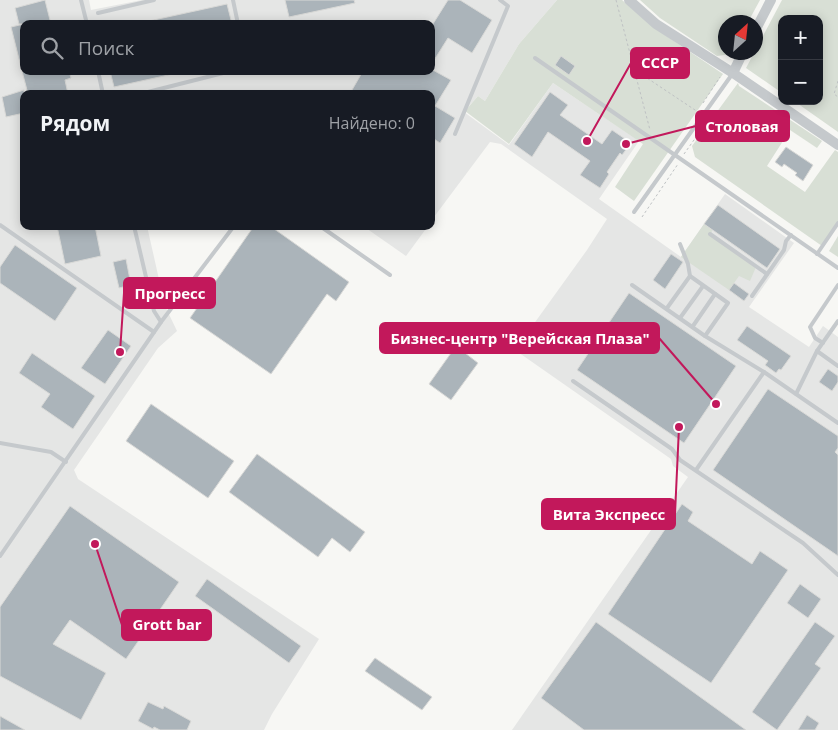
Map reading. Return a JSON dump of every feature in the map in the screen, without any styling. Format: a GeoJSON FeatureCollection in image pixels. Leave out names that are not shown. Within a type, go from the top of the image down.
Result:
{"type":"FeatureCollection","features":[{"type":"Feature","properties":{"kind":"street"},"geometry":{"type":"LineString","coordinates":[[629,0],[656,24],[838,145]]}},
{"type":"Feature","properties":{"kind":"street"},"geometry":{"type":"LineString","coordinates":[[763,15],[771,0]]}},
{"type":"Feature","properties":{"kind":"street"},"geometry":{"type":"LineString","coordinates":[[729,71],[737,60]]}},
{"type":"Feature","properties":{"kind":"lane"},"geometry":{"type":"LineString","coordinates":[[81,0],[86,20]]}},
{"type":"Feature","properties":{"kind":"lane"},"geometry":{"type":"LineString","coordinates":[[98,12],[154,0]]}},
{"type":"Feature","properties":{"kind":"lane"},"geometry":{"type":"LineString","coordinates":[[233,0],[237,20]]}},
{"type":"Feature","properties":{"kind":"lane"},"geometry":{"type":"LineString","coordinates":[[455,134],[508,6],[500,0]]}},
{"type":"Feature","properties":{"kind":"lane"},"geometry":{"type":"LineString","coordinates":[[535,58],[682,158],[838,268]]}},
{"type":"Feature","properties":{"kind":"lane"},"geometry":{"type":"LineString","coordinates":[[634,212],[703,115],[729,71]]}},
{"type":"Feature","properties":{"kind":"lane"},"geometry":{"type":"LineString","coordinates":[[99,75],[102,90]]}},
{"type":"Feature","properties":{"kind":"lane"},"geometry":{"type":"LineString","coordinates":[[156,90],[215,75]]}},
{"type":"Feature","properties":{"kind":"lane"},"geometry":{"type":"LineString","coordinates":[[818,254],[838,223]]}},
{"type":"Feature","properties":{"kind":"lane"},"geometry":{"type":"LineString","coordinates":[[0,225],[154,332]]}},
{"type":"Feature","properties":{"kind":"lane"},"geometry":{"type":"LineString","coordinates":[[135,230],[154,311],[161,322]]}},
{"type":"Feature","properties":{"kind":"lane"},"geometry":{"type":"LineString","coordinates":[[0,556],[161,322],[231,230]]}},
{"type":"Feature","properties":{"kind":"lane"},"geometry":{"type":"LineString","coordinates":[[326,230],[390,275]]}},
{"type":"Feature","properties":{"kind":"lane"},"geometry":{"type":"LineString","coordinates":[[710,234],[767,274]]}},
{"type":"Feature","properties":{"kind":"lane"},"geometry":{"type":"LineString","coordinates":[[752,296],[784,250],[786,242],[791,235]]}},
{"type":"Feature","properties":{"kind":"lane"},"geometry":{"type":"LineString","coordinates":[[680,244],[688,264],[690,276],[728,302],[705,336]]}},
{"type":"Feature","properties":{"kind":"lane"},"geometry":{"type":"LineString","coordinates":[[667,308],[690,276]]}},
{"type":"Feature","properties":{"kind":"lane"},"geometry":{"type":"LineString","coordinates":[[632,285],[705,336],[764,372],[838,423]]}},
{"type":"Feature","properties":{"kind":"lane"},"geometry":{"type":"LineString","coordinates":[[823,343],[816,338],[810,327],[838,285]]}},
{"type":"Feature","properties":{"kind":"lane"},"geometry":{"type":"LineString","coordinates":[[680,318],[703,286]]}},
{"type":"Feature","properties":{"kind":"lane"},"geometry":{"type":"LineString","coordinates":[[693,326],[715,294]]}},
{"type":"Feature","properties":{"kind":"lane"},"geometry":{"type":"LineString","coordinates":[[796,394],[817,351],[838,321]]}},
{"type":"Feature","properties":{"kind":"lane"},"geometry":{"type":"LineString","coordinates":[[817,351],[838,366]]}},
{"type":"Feature","properties":{"kind":"lane"},"geometry":{"type":"LineString","coordinates":[[696,470],[764,372]]}},
{"type":"Feature","properties":{"kind":"lane"},"geometry":{"type":"LineString","coordinates":[[573,381],[672,449],[680,460],[803,543],[838,575]]}},
{"type":"Feature","properties":{"kind":"lane"},"geometry":{"type":"LineString","coordinates":[[0,443],[51,452],[66,462]]}},
{"type":"Feature","properties":{"kind":"path"},"geometry":{"type":"LineString","coordinates":[[616,0],[652,138]]}},
{"type":"Feature","properties":{"kind":"path"},"geometry":{"type":"LineString","coordinates":[[634,69],[703,115]]}},
{"type":"Feature","properties":{"kind":"path"},"geometry":{"type":"LineString","coordinates":[[703,104],[729,71]]}},
{"type":"Feature","properties":{"kind":"path"},"geometry":{"type":"LineString","coordinates":[[838,81],[834,94],[838,97]]}},
{"type":"Feature","properties":{"kind":"path"},"geometry":{"type":"LineString","coordinates":[[642,217],[709,119]]}},
{"type":"Feature","properties":{"kind":"shaded area"},"geometry":{"type":"Polygon","coordinates":[[[0,0],[89,0],[91,10],[142,0],[557,0],[519,44],[485,101],[478,96],[464,112],[509,145],[553,83],[639,141],[599,199],[681,257],[725,194],[794,243],[749,307],[809,347],[823,326],[838,337],[838,730],[512,730],[688,477],[673,466],[671,459],[515,350],[607,219],[501,144],[490,142],[435,216],[435,90],[20,90],[20,230],[148,230],[165,306],[177,331],[158,348],[74,470],[78,479],[319,639],[264,730],[0,730],[0,0]]]}},
{"type":"Feature","properties":{"kind":"shaded area"},"geometry":{"type":"Polygon","coordinates":[[[557,0],[622,0],[653,27],[723,74],[634,201],[615,187],[643,144],[553,83],[509,144],[465,111],[478,96],[485,101],[519,44],[557,0]]]}},
{"type":"Feature","properties":{"kind":"shaded area"},"geometry":{"type":"Polygon","coordinates":[[[640,0],[760,0],[752,15],[718,15],[718,56],[660,18],[640,0]]]}},
{"type":"Feature","properties":{"kind":"shaded area"},"geometry":{"type":"Polygon","coordinates":[[[782,0],[838,0],[838,132],[800,105],[823,105],[823,15],[778,15],[778,90],[746,68],[750,60],[763,60],[763,36],[782,0]]]}},
{"type":"Feature","properties":{"kind":"shaded area"},"geometry":{"type":"Polygon","coordinates":[[[738,83],[739,86],[822,141],[817,148],[790,130],[767,166],[805,192],[835,150],[838,152],[838,223],[822,246],[695,157],[692,146],[738,83]]]}},
{"type":"Feature","properties":{"kind":"shaded area"},"geometry":{"type":"Polygon","coordinates":[[[704,224],[712,230],[711,235],[756,267],[750,281],[739,276],[729,290],[681,257],[704,224]]]}},
{"type":"Feature","properties":{"kind":"shaded area"},"geometry":{"type":"Polygon","coordinates":[[[369,230],[425,230],[406,256],[369,230]]]}},
{"type":"Feature","properties":{"kind":"shaded area"},"geometry":{"type":"Polygon","coordinates":[[[838,236],[838,257],[829,251],[838,236]]]}},
{"type":"Feature","properties":{"kind":"building"},"geometry":{"type":"Polygon","coordinates":[[[45,0],[50,20],[20,20],[19,24],[15,8],[45,0]]]}},
{"type":"Feature","properties":{"kind":"building"},"geometry":{"type":"Polygon","coordinates":[[[285,0],[354,0],[355,3],[289,17],[285,0]]]}},
{"type":"Feature","properties":{"kind":"building"},"geometry":{"type":"Polygon","coordinates":[[[448,0],[460,0],[492,20],[472,53],[448,38],[435,59],[435,21],[448,0]]]}},
{"type":"Feature","properties":{"kind":"building"},"geometry":{"type":"Polygon","coordinates":[[[227,4],[231,20],[154,20],[227,4]]]}},
{"type":"Feature","properties":{"kind":"building"},"geometry":{"type":"Polygon","coordinates":[[[20,25],[20,63],[11,27],[20,25]]]}},
{"type":"Feature","properties":{"kind":"building"},"geometry":{"type":"Polygon","coordinates":[[[561,56],[575,66],[569,75],[555,65],[561,56]]]}},
{"type":"Feature","properties":{"kind":"building"},"geometry":{"type":"Polygon","coordinates":[[[435,71],[451,80],[435,106],[435,90],[352,90],[361,75],[435,75],[435,71]]]}},
{"type":"Feature","properties":{"kind":"building"},"geometry":{"type":"Polygon","coordinates":[[[23,75],[70,75],[71,78],[65,80],[67,90],[27,90],[23,75]]]}},
{"type":"Feature","properties":{"kind":"building"},"geometry":{"type":"Polygon","coordinates":[[[111,75],[168,75],[114,87],[111,75]]]}},
{"type":"Feature","properties":{"kind":"building"},"geometry":{"type":"Polygon","coordinates":[[[20,91],[20,114],[6,117],[2,97],[20,91]]]}},
{"type":"Feature","properties":{"kind":"building"},"geometry":{"type":"Polygon","coordinates":[[[550,92],[568,105],[560,115],[602,144],[612,130],[631,143],[622,155],[620,153],[607,172],[609,174],[600,188],[580,175],[590,161],[548,132],[532,157],[514,144],[550,92]]]}},
{"type":"Feature","properties":{"kind":"building"},"geometry":{"type":"Polygon","coordinates":[[[435,106],[455,118],[440,143],[435,140],[435,106]]]}},
{"type":"Feature","properties":{"kind":"building"},"geometry":{"type":"Polygon","coordinates":[[[786,147],[813,165],[803,181],[795,175],[797,173],[784,164],[782,167],[775,162],[786,147]]]}},
{"type":"Feature","properties":{"kind":"building"},"geometry":{"type":"Polygon","coordinates":[[[718,205],[780,249],[767,268],[704,224],[718,205]]]}},
{"type":"Feature","properties":{"kind":"building"},"geometry":{"type":"Polygon","coordinates":[[[58,230],[96,230],[101,256],[65,264],[58,230]]]}},
{"type":"Feature","properties":{"kind":"building"},"geometry":{"type":"Polygon","coordinates":[[[251,230],[276,230],[349,282],[336,301],[327,294],[271,374],[190,318],[251,230]]]}},
{"type":"Feature","properties":{"kind":"building"},"geometry":{"type":"Polygon","coordinates":[[[15,245],[77,288],[55,321],[0,283],[0,267],[15,245]]]}},
{"type":"Feature","properties":{"kind":"building"},"geometry":{"type":"Polygon","coordinates":[[[671,254],[683,262],[665,289],[653,280],[671,254]]]}},
{"type":"Feature","properties":{"kind":"building"},"geometry":{"type":"Polygon","coordinates":[[[126,259],[131,285],[119,288],[113,262],[126,259]]]}},
{"type":"Feature","properties":{"kind":"building"},"geometry":{"type":"Polygon","coordinates":[[[734,283],[749,294],[744,301],[729,290],[734,283]]]}},
{"type":"Feature","properties":{"kind":"building"},"geometry":{"type":"Polygon","coordinates":[[[629,293],[736,366],[684,443],[577,370],[629,293]]]}},
{"type":"Feature","properties":{"kind":"building"},"geometry":{"type":"Polygon","coordinates":[[[747,326],[791,356],[781,370],[779,369],[776,373],[765,365],[768,361],[737,340],[747,326]]]}},
{"type":"Feature","properties":{"kind":"building"},"geometry":{"type":"Polygon","coordinates":[[[108,330],[131,346],[105,384],[81,368],[108,330]]]}},
{"type":"Feature","properties":{"kind":"building"},"geometry":{"type":"Polygon","coordinates":[[[456,346],[478,363],[451,400],[429,384],[456,346]]]}},
{"type":"Feature","properties":{"kind":"building"},"geometry":{"type":"Polygon","coordinates":[[[32,353],[95,396],[73,429],[41,407],[50,394],[19,373],[32,353]]]}},
{"type":"Feature","properties":{"kind":"building"},"geometry":{"type":"Polygon","coordinates":[[[828,369],[838,376],[838,382],[832,391],[819,382],[828,369]]]}},
{"type":"Feature","properties":{"kind":"building"},"geometry":{"type":"Polygon","coordinates":[[[768,389],[838,436],[838,448],[835,452],[838,455],[838,556],[713,470],[768,389]]]}},
{"type":"Feature","properties":{"kind":"building"},"geometry":{"type":"Polygon","coordinates":[[[151,404],[234,461],[208,498],[126,441],[151,404]]]}},
{"type":"Feature","properties":{"kind":"building"},"geometry":{"type":"Polygon","coordinates":[[[257,454],[365,532],[350,552],[332,538],[318,557],[229,492],[257,454]]]}},
{"type":"Feature","properties":{"kind":"building"},"geometry":{"type":"Polygon","coordinates":[[[682,504],[693,512],[688,521],[752,564],[760,551],[788,570],[711,683],[608,614],[682,504]]]}},
{"type":"Feature","properties":{"kind":"building"},"geometry":{"type":"Polygon","coordinates":[[[70,506],[179,582],[126,659],[70,620],[53,644],[106,673],[81,720],[0,676],[0,607],[70,506]]]}},
{"type":"Feature","properties":{"kind":"building"},"geometry":{"type":"Polygon","coordinates":[[[207,579],[301,646],[289,663],[195,596],[207,579]]]}},
{"type":"Feature","properties":{"kind":"building"},"geometry":{"type":"Polygon","coordinates":[[[800,584],[821,599],[808,618],[787,603],[800,584]]]}},
{"type":"Feature","properties":{"kind":"building"},"geometry":{"type":"Polygon","coordinates":[[[596,622],[746,730],[584,730],[541,698],[596,622]]]}},
{"type":"Feature","properties":{"kind":"building"},"geometry":{"type":"Polygon","coordinates":[[[815,622],[835,636],[815,664],[821,668],[777,730],[752,712],[815,622]]]}},
{"type":"Feature","properties":{"kind":"building"},"geometry":{"type":"Polygon","coordinates":[[[375,658],[432,697],[422,710],[365,671],[375,658]]]}},
{"type":"Feature","properties":{"kind":"building"},"geometry":{"type":"Polygon","coordinates":[[[148,702],[163,709],[164,706],[191,721],[187,730],[160,730],[154,727],[153,729],[138,721],[148,702]]]}},
{"type":"Feature","properties":{"kind":"building"},"geometry":{"type":"Polygon","coordinates":[[[807,715],[819,723],[815,730],[798,730],[807,715]]]}},
{"type":"Feature","properties":{"kind":"building"},"geometry":{"type":"Polygon","coordinates":[[[0,716],[25,730],[0,730],[0,716]]]}},
{"type":"Feature","properties":{"kind":"place","name":"СССР"},"geometry":{"type":"Point","coordinates":[587,141]}},
{"type":"Feature","properties":{"kind":"place","name":"Столовая"},"geometry":{"type":"Point","coordinates":[626,144]}},
{"type":"Feature","properties":{"kind":"place","name":"Прогресс"},"geometry":{"type":"Point","coordinates":[120,352]}},
{"type":"Feature","properties":{"kind":"place","name":"Бизнес-центр \"Верейская Плаза\""},"geometry":{"type":"Point","coordinates":[716,404]}},
{"type":"Feature","properties":{"kind":"place","name":"Вита Экспресс"},"geometry":{"type":"Point","coordinates":[679,427]}},
{"type":"Feature","properties":{"kind":"place","name":"Grott bar"},"geometry":{"type":"Point","coordinates":[95,544]}}]}
